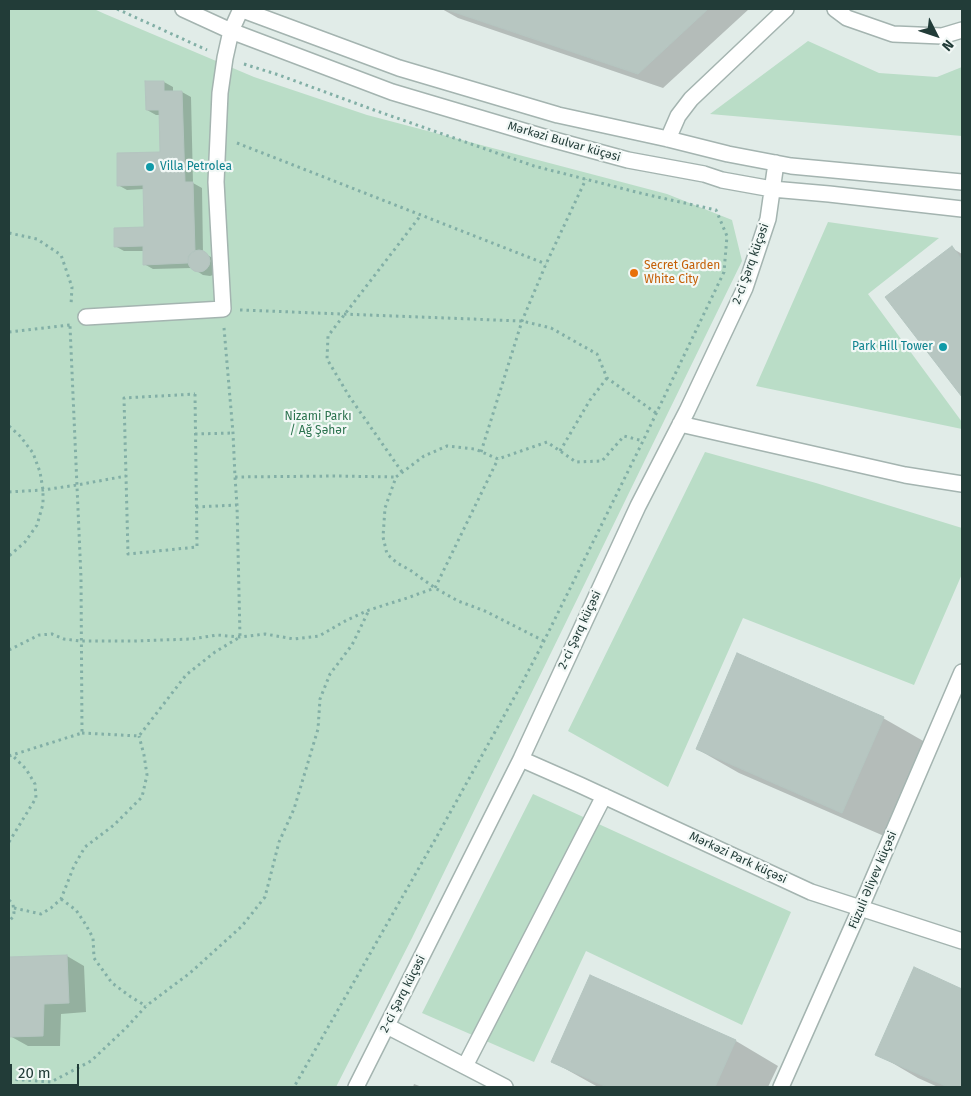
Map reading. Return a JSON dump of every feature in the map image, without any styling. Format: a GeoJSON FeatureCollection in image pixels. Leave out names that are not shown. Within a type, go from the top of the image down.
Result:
{"type":"FeatureCollection","features":[{"type":"Feature","properties":{"kind":"street","name":"Mərkəzi Bulvar küçəsi"},"geometry":{"type":"LineString","coordinates":[[183,9],[231,30],[392,92],[628,160],[704,174],[722,180],[772,190],[829,194],[962,209]]}},
{"type":"Feature","properties":{"kind":"street"},"geometry":{"type":"LineString","coordinates":[[86,317],[223,310],[216,182],[220,93],[224,58],[231,30],[240,9]]}},
{"type":"Feature","properties":{"kind":"street","name":"Mərkəzi Bulvar küçəsi"},"geometry":{"type":"LineString","coordinates":[[240,9],[399,68],[558,115],[728,154],[791,166],[962,182]]}},
{"type":"Feature","properties":{"kind":"street"},"geometry":{"type":"LineString","coordinates":[[668,140],[678,116],[692,99],[786,9]]}},
{"type":"Feature","properties":{"kind":"street"},"geometry":{"type":"LineString","coordinates":[[835,9],[847,18],[893,34],[942,36],[962,30]]}},
{"type":"Feature","properties":{"kind":"street","name":"2-ci Şərq küçəsi"},"geometry":{"type":"LineString","coordinates":[[356,1087],[521,759],[634,514],[680,424],[745,288],[768,219],[776,163]]}},
{"type":"Feature","properties":{"kind":"street"},"geometry":{"type":"LineString","coordinates":[[680,424],[905,475],[962,484]]}},
{"type":"Feature","properties":{"kind":"street","name":"Füzuli Əliyev küçəsi"},"geometry":{"type":"LineString","coordinates":[[781,1087],[962,672]]}},
{"type":"Feature","properties":{"kind":"street","name":"Mərkəzi Park küçəsi"},"geometry":{"type":"LineString","coordinates":[[521,759],[811,892],[962,941]]}},
{"type":"Feature","properties":{"kind":"street"},"geometry":{"type":"LineString","coordinates":[[465,1066],[604,796]]}},
{"type":"Feature","properties":{"kind":"street"},"geometry":{"type":"LineString","coordinates":[[387,1026],[506,1087]]}},
{"type":"Feature","properties":{"kind":"path"},"geometry":{"type":"LineString","coordinates":[[117,9],[224,58],[279,75],[534,166],[716,210],[727,236],[724,272],[544,642],[436,838],[294,1087]]}},
{"type":"Feature","properties":{"kind":"path"},"geometry":{"type":"LineString","coordinates":[[218,136],[546,264]]}},
{"type":"Feature","properties":{"kind":"path"},"geometry":{"type":"LineString","coordinates":[[481,452],[522,321],[546,264],[586,179]]}},
{"type":"Feature","properties":{"kind":"path"},"geometry":{"type":"LineString","coordinates":[[402,472],[349,396],[327,359],[328,336],[421,215]]}},
{"type":"Feature","properties":{"kind":"path"},"geometry":{"type":"LineString","coordinates":[[9,233],[36,239],[61,255],[72,287],[71,306]]}},
{"type":"Feature","properties":{"kind":"path"},"geometry":{"type":"LineString","coordinates":[[240,637],[236,477],[223,310],[522,321],[551,328],[597,354],[607,378],[656,413]]}},
{"type":"Feature","properties":{"kind":"path"},"geometry":{"type":"LineString","coordinates":[[70,316],[81,578],[82,733]]}},
{"type":"Feature","properties":{"kind":"path"},"geometry":{"type":"LineString","coordinates":[[9,332],[70,326],[86,317]]}},
{"type":"Feature","properties":{"kind":"path"},"geometry":{"type":"LineString","coordinates":[[560,451],[590,400],[607,378]]}},
{"type":"Feature","properties":{"kind":"path"},"geometry":{"type":"LineString","coordinates":[[194,394],[195,434],[198,547],[128,554],[124,398],[194,394]]}},
{"type":"Feature","properties":{"kind":"path"},"geometry":{"type":"LineString","coordinates":[[9,426],[20,436],[33,453],[40,472],[43,490],[43,504],[37,524],[25,542],[9,556]]}},
{"type":"Feature","properties":{"kind":"path"},"geometry":{"type":"LineString","coordinates":[[195,434],[233,432]]}},
{"type":"Feature","properties":{"kind":"path"},"geometry":{"type":"LineString","coordinates":[[544,642],[485,611],[458,601],[397,563],[387,554],[383,537],[385,508],[396,477],[424,456],[447,446],[475,449],[498,459],[547,442],[576,462],[602,461],[624,436],[643,441]]}},
{"type":"Feature","properties":{"kind":"path"},"geometry":{"type":"LineString","coordinates":[[9,650],[39,635],[52,634],[64,639],[81,641],[192,639],[216,635],[240,637],[265,634],[294,640],[319,636],[347,620],[370,610],[435,588],[498,459]]}},
{"type":"Feature","properties":{"kind":"path"},"geometry":{"type":"LineString","coordinates":[[9,492],[43,490],[126,476]]}},
{"type":"Feature","properties":{"kind":"path"},"geometry":{"type":"LineString","coordinates":[[236,477],[396,477]]}},
{"type":"Feature","properties":{"kind":"path"},"geometry":{"type":"LineString","coordinates":[[196,507],[237,505]]}},
{"type":"Feature","properties":{"kind":"path"},"geometry":{"type":"LineString","coordinates":[[9,1079],[51,1082],[91,1061],[146,1006],[190,973],[242,926],[265,897],[279,842],[294,809],[318,729],[320,699],[330,674],[352,644],[370,610]]}},
{"type":"Feature","properties":{"kind":"path"},"geometry":{"type":"LineString","coordinates":[[139,736],[186,675],[215,652],[240,637]]}},
{"type":"Feature","properties":{"kind":"path"},"geometry":{"type":"LineString","coordinates":[[10,756],[82,733],[139,736]]}},
{"type":"Feature","properties":{"kind":"path"},"geometry":{"type":"LineString","coordinates":[[14,908],[41,914],[51,908],[61,898],[74,866],[85,848],[114,825],[142,797],[147,775],[139,736]]}},
{"type":"Feature","properties":{"kind":"path"},"geometry":{"type":"LineString","coordinates":[[9,842],[36,798],[35,784],[26,769],[10,756]]}},
{"type":"Feature","properties":{"kind":"path"},"geometry":{"type":"LineString","coordinates":[[61,898],[76,910],[86,925],[92,938],[94,958],[112,983],[146,1006]]}},
{"type":"Feature","properties":{"kind":"path"},"geometry":{"type":"LineString","coordinates":[[9,900],[14,908],[13,917],[9,922]]}},
{"type":"Feature","properties":{"kind":"green space","name":"Nizami Parkı / Ağ Şəhər"},"geometry":{"type":"Polygon","coordinates":[[[9,9],[94,9],[254,77],[367,115],[667,194],[732,220],[742,261],[412,938],[336,1087],[9,1087],[9,9]]]}},
{"type":"Feature","properties":{"kind":"green space"},"geometry":{"type":"Polygon","coordinates":[[[808,41],[879,73],[937,77],[962,67],[962,136],[710,114],[808,41]]]}},
{"type":"Feature","properties":{"kind":"green space"},"geometry":{"type":"Polygon","coordinates":[[[828,222],[939,238],[868,294],[962,422],[962,429],[756,386],[828,222]]]}},
{"type":"Feature","properties":{"kind":"green space"},"geometry":{"type":"Polygon","coordinates":[[[705,452],[816,483],[962,528],[962,574],[914,685],[743,618],[668,787],[568,731],[705,452]]]}},
{"type":"Feature","properties":{"kind":"green space"},"geometry":{"type":"Polygon","coordinates":[[[533,794],[791,912],[742,1025],[586,951],[534,1062],[422,1013],[533,794]]]}},
{"type":"Feature","properties":{"kind":"building"},"geometry":{"type":"Polygon","coordinates":[[[445,9],[708,9],[638,74],[445,9]]]}},
{"type":"Feature","properties":{"kind":"building","name":"Villa Petrolea"},"geometry":{"type":"Polygon","coordinates":[[[145,81],[164,81],[164,91],[182,91],[185,182],[193,182],[195,251],[188,257],[188,263],[143,265],[143,246],[114,247],[114,228],[144,227],[143,185],[117,186],[117,153],[160,152],[159,110],[146,110],[145,81]]]}},
{"type":"Feature","properties":{"kind":"building","name":"Park Hill Tower"},"geometry":{"type":"Polygon","coordinates":[[[952,246],[962,260],[962,397],[885,297],[952,246]]]}},
{"type":"Feature","properties":{"kind":"building"},"geometry":{"type":"Polygon","coordinates":[[[199,250],[207,253],[210,261],[207,269],[199,272],[191,269],[188,261],[191,253],[199,250]]]}},
{"type":"Feature","properties":{"kind":"building"},"geometry":{"type":"Polygon","coordinates":[[[737,653],[884,717],[842,813],[696,749],[737,653]]]}},
{"type":"Feature","properties":{"kind":"building"},"geometry":{"type":"Polygon","coordinates":[[[67,955],[69,1003],[44,1004],[43,1036],[9,1037],[9,957],[67,955]]]}},
{"type":"Feature","properties":{"kind":"building"},"geometry":{"type":"Polygon","coordinates":[[[914,967],[962,989],[962,1087],[948,1087],[875,1055],[914,967]]]}},
{"type":"Feature","properties":{"kind":"building"},"geometry":{"type":"Polygon","coordinates":[[[590,975],[736,1040],[715,1087],[607,1087],[551,1062],[590,975]]]}},
{"type":"Feature","properties":{"kind":"place","name":"Villa Petrolea"},"geometry":{"type":"Point","coordinates":[150,167]}},
{"type":"Feature","properties":{"kind":"place","name":"Secret Garden White City"},"geometry":{"type":"Point","coordinates":[634,273]}},
{"type":"Feature","properties":{"kind":"place","name":"Park Hill Tower"},"geometry":{"type":"Point","coordinates":[943,347]}}]}
